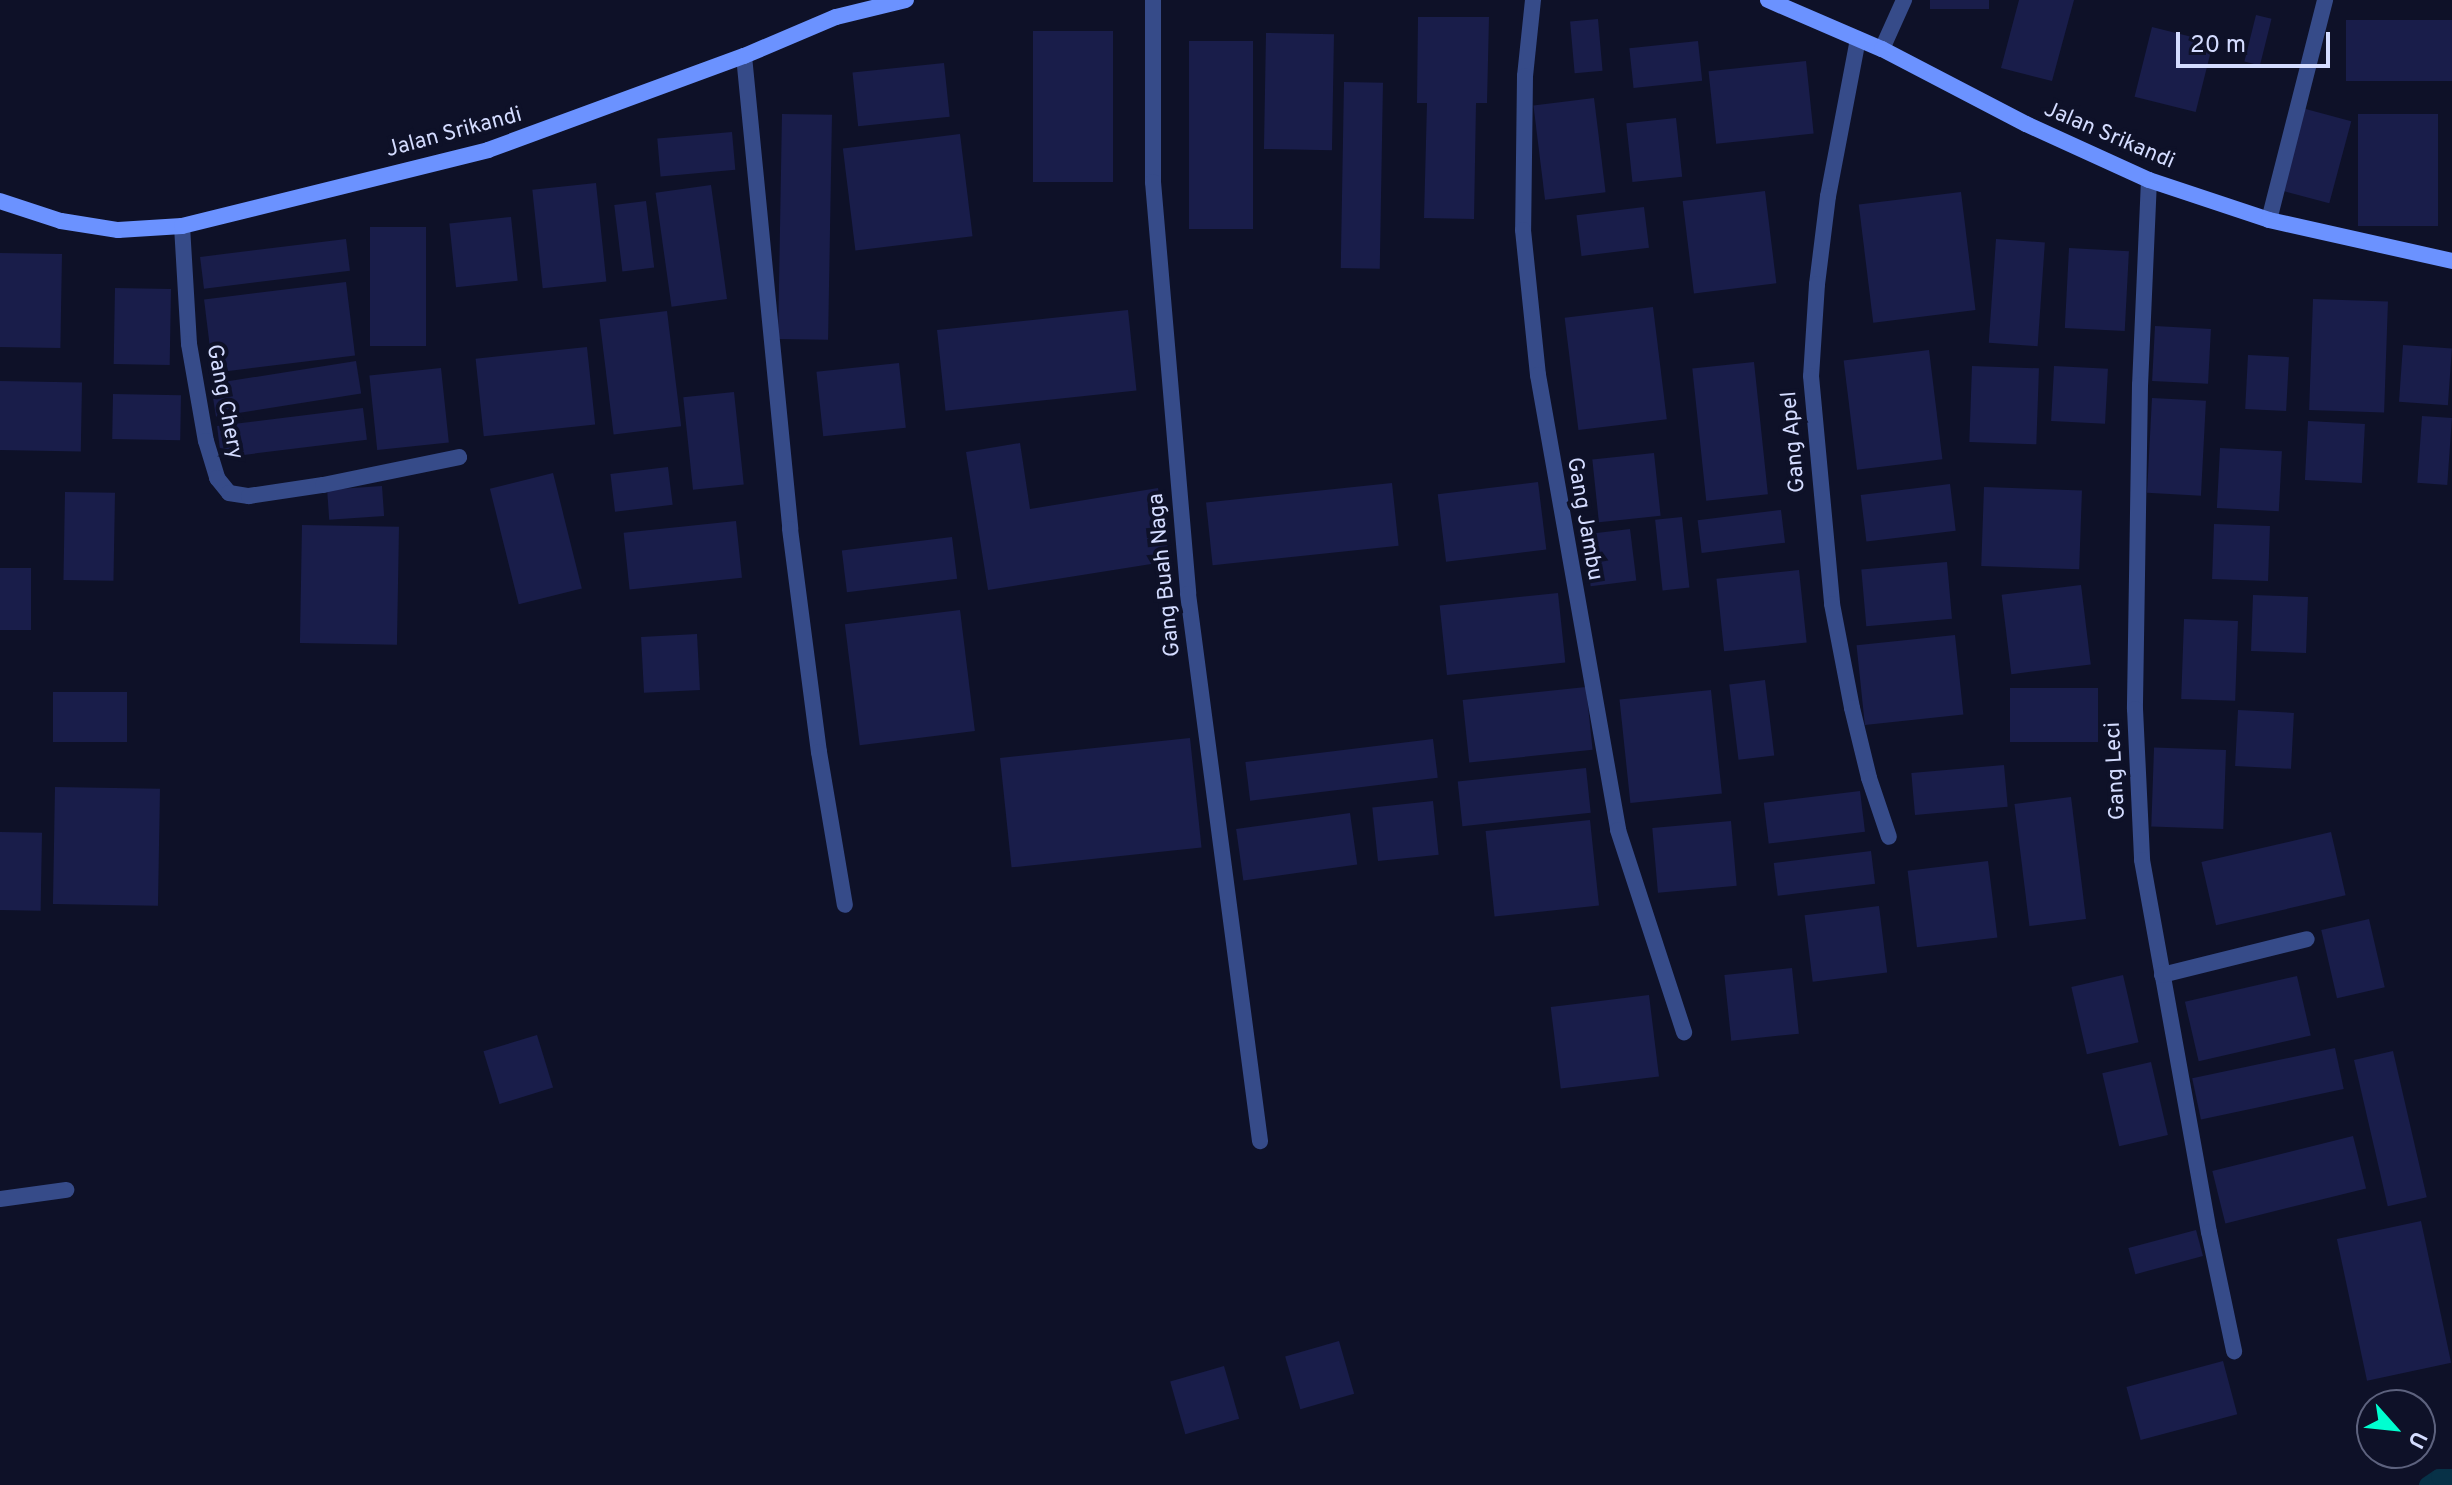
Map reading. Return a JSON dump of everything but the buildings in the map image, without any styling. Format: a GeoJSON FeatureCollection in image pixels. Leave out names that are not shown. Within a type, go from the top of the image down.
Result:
{"type":"FeatureCollection","features":[{"type":"Feature","properties":{"kind":"street","name":"Jalan Srikandi"},"geometry":{"type":"LineString","coordinates":[[0,201],[61,221],[118,230],[182,226],[488,150],[744,56],[836,17],[906,0]]}},
{"type":"Feature","properties":{"kind":"street","name":"Gang Buah Naga"},"geometry":{"type":"LineString","coordinates":[[1153,0],[1153,182],[1186,579],[1260,1141]]}},
{"type":"Feature","properties":{"kind":"street","name":"Gang Jambu"},"geometry":{"type":"LineString","coordinates":[[1533,0],[1525,76],[1523,230],[1538,375],[1618,830],[1684,1032]]}},
{"type":"Feature","properties":{"kind":"street","name":"Jalan Srikandi"},"geometry":{"type":"LineString","coordinates":[[1768,0],[1882,49],[2026,124],[2149,180],[2269,220],[2452,261]]}},
{"type":"Feature","properties":{"kind":"street"},"geometry":{"type":"LineString","coordinates":[[1882,49],[1904,0]]}},
{"type":"Feature","properties":{"kind":"street"},"geometry":{"type":"LineString","coordinates":[[2269,220],[2325,0]]}},
{"type":"Feature","properties":{"kind":"street","name":"Gang Apel"},"geometry":{"type":"LineString","coordinates":[[1858,39],[1828,196],[1817,284],[1811,376],[1832,604],[1869,778],[1889,837]]}},
{"type":"Feature","properties":{"kind":"street"},"geometry":{"type":"LineString","coordinates":[[744,56],[794,558],[819,752],[845,905]]}},
{"type":"Feature","properties":{"kind":"street","name":"Gang Leci"},"geometry":{"type":"LineString","coordinates":[[2149,180],[2140,385],[2135,709],[2142,860],[2234,1351]]}},
{"type":"Feature","properties":{"kind":"street","name":"Gang Chery"},"geometry":{"type":"LineString","coordinates":[[182,226],[189,344],[203,427],[217,478],[229,493],[249,496],[295,490],[459,457]]}},
{"type":"Feature","properties":{"kind":"street"},"geometry":{"type":"LineString","coordinates":[[2162,975],[2307,939]]}},
{"type":"Feature","properties":{"kind":"street"},"geometry":{"type":"LineString","coordinates":[[0,1199],[66,1190]]}},
{"type":"Feature","properties":{"kind":"waterway"},"geometry":{"type":"LineString","coordinates":[[2427,1485],[2439,1477],[2452,1477]]}}]}
